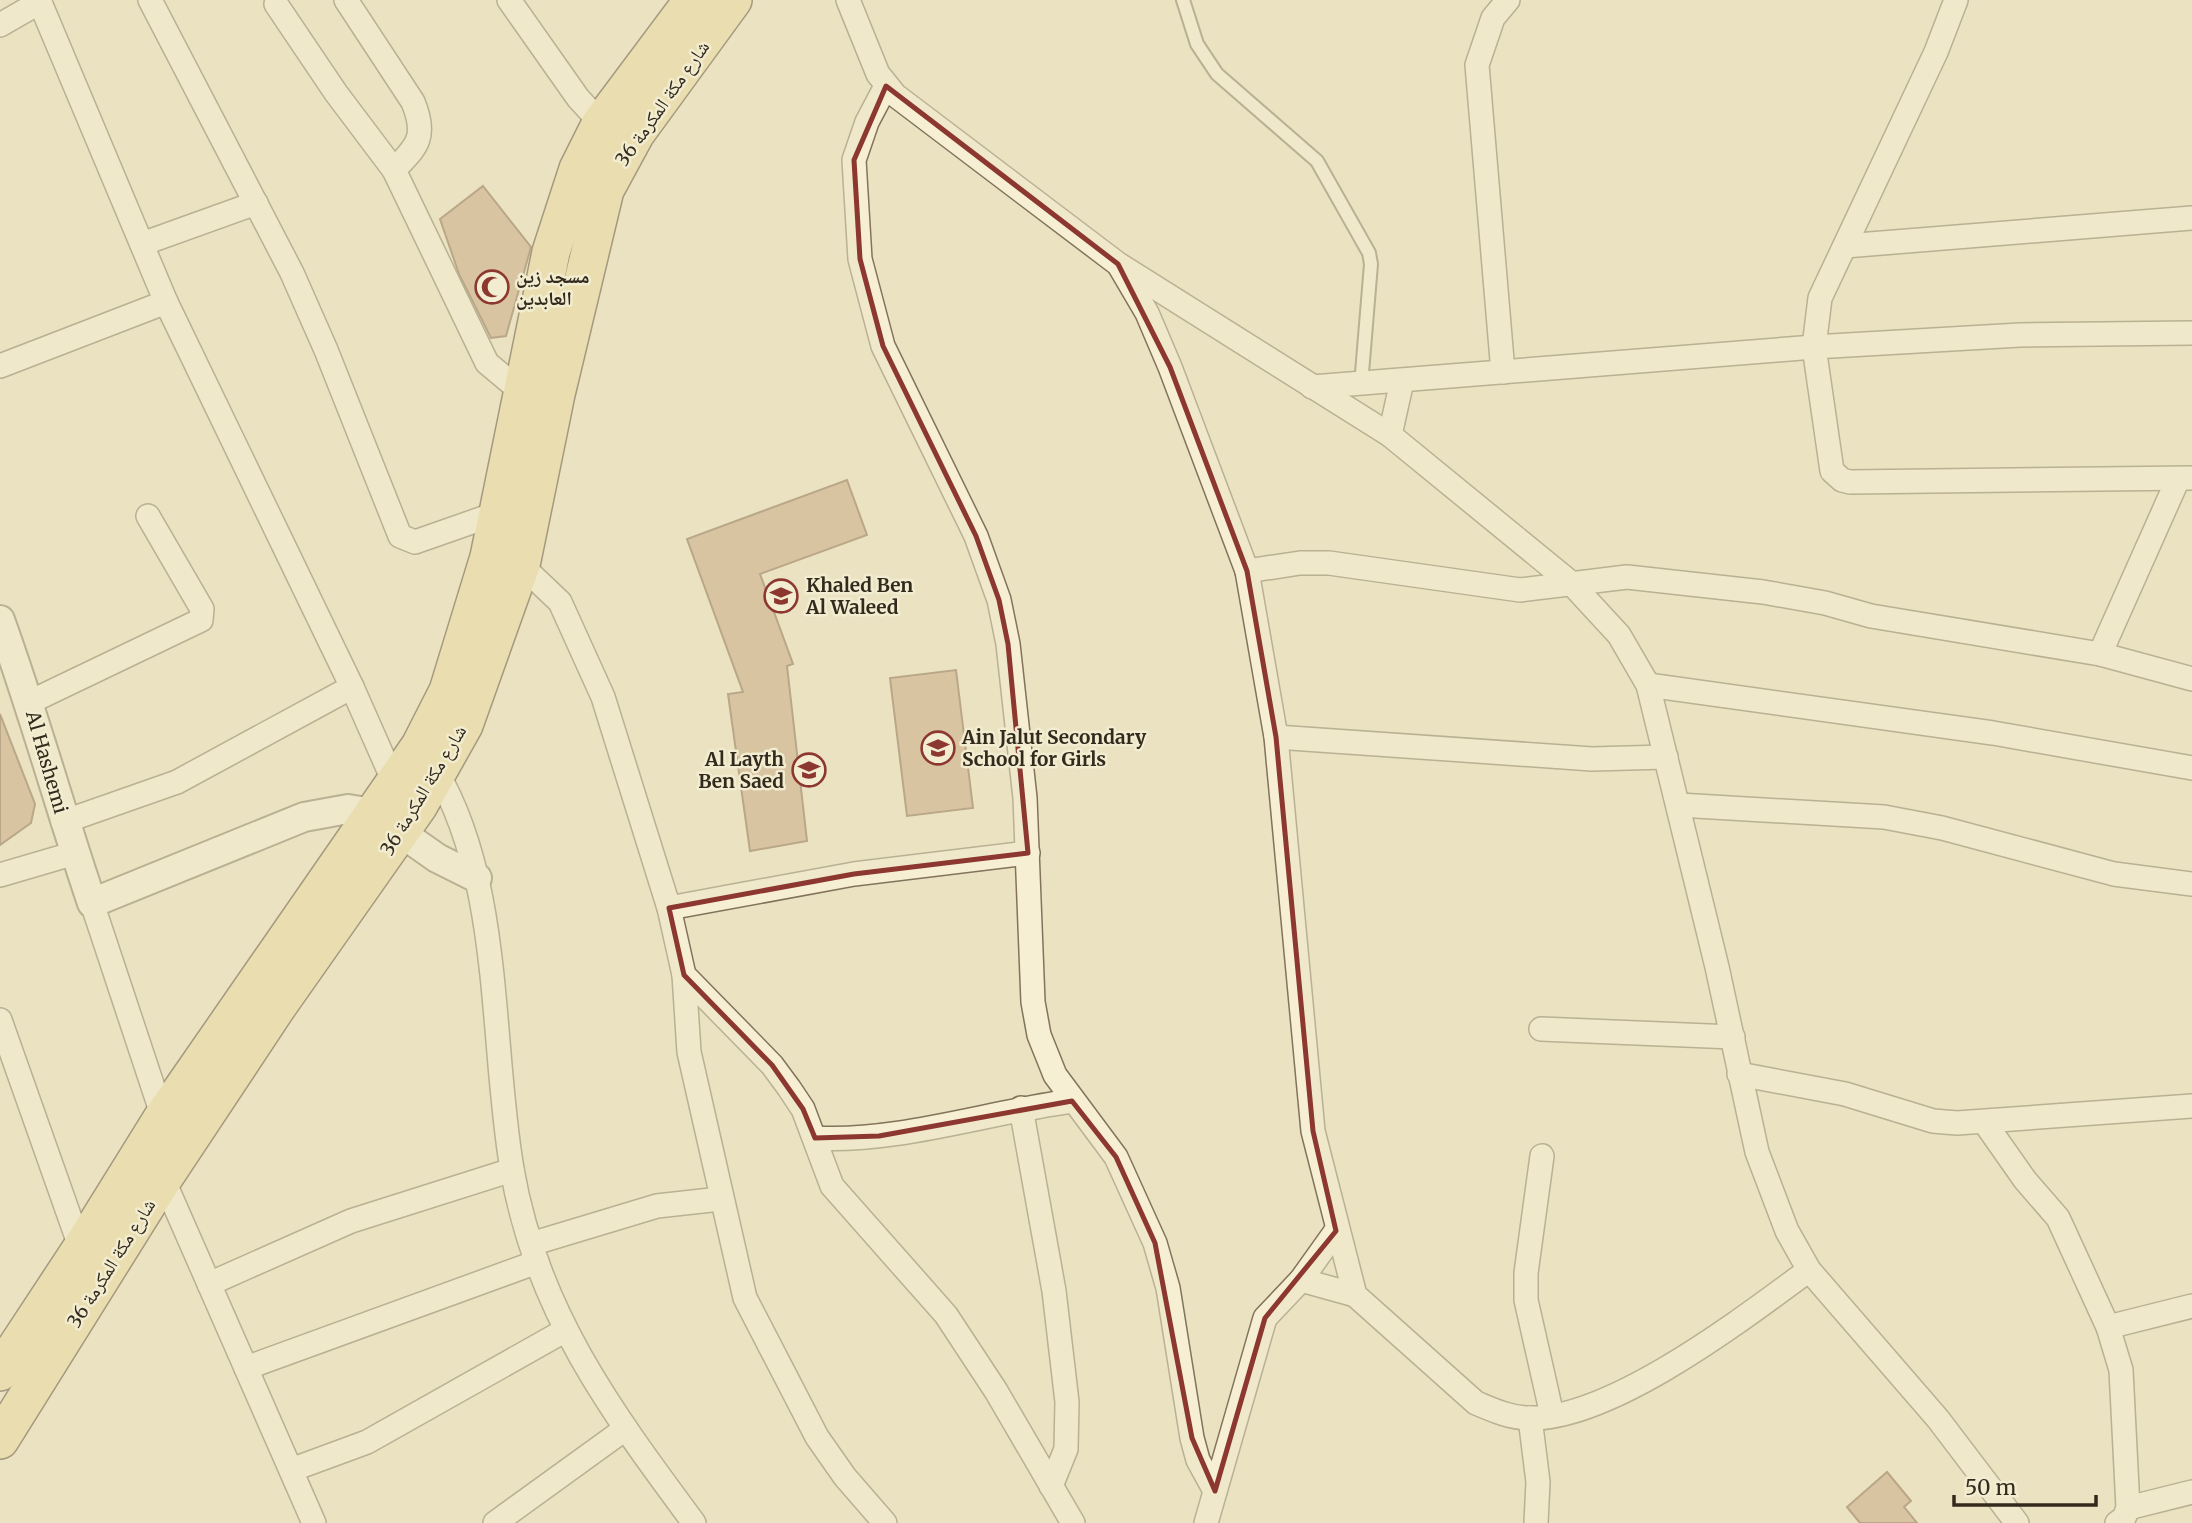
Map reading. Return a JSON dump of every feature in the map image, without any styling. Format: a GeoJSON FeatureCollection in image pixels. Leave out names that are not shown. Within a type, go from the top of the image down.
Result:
{"type":"FeatureCollection","features":[{"type":"Feature","properties":{"kind":"main road","name":"شارع مكة المكرمة 36"},"geometry":{"type":"LineString","coordinates":[[0,1372],[163,1117],[387,823],[394,782],[429,760],[489,557],[495,514],[526,388],[551,252],[578,169],[601,123],[693,0]]}},
{"type":"Feature","properties":{"kind":"main road","name":"شارع مكة المكرمة 36"},"geometry":{"type":"LineString","coordinates":[[0,1440],[163,1179],[277,1007],[387,823],[429,760],[464,725],[521,565],[556,394],[605,190],[636,133],[733,0]]}},
{"type":"Feature","properties":{"kind":"street"},"geometry":{"type":"LineString","coordinates":[[150,0],[256,203],[326,350],[400,536],[415,542],[495,514]]}},
{"type":"Feature","properties":{"kind":"street"},"geometry":{"type":"LineString","coordinates":[[346,0],[413,102],[420,119],[421,135],[411,153],[394,170]]}},
{"type":"Feature","properties":{"kind":"street"},"geometry":{"type":"LineString","coordinates":[[509,0],[578,97],[601,123]]}},
{"type":"Feature","properties":{"kind":"street"},"geometry":{"type":"LineString","coordinates":[[848,0],[886,86],[1118,264],[1390,435],[1571,583],[1619,635],[1648,685],[1679,805],[1757,1152],[1787,1231],[1810,1270],[1938,1419],[2007,1520]]}},
{"type":"Feature","properties":{"kind":"street"},"geometry":{"type":"LineString","coordinates":[[1503,372],[1477,65],[1493,18],[1508,0]]}},
{"type":"Feature","properties":{"kind":"street"},"geometry":{"type":"LineString","coordinates":[[1956,0],[1936,52],[1820,298],[1814,347],[1832,471],[1842,480],[2185,479],[2101,654]]}},
{"type":"Feature","properties":{"kind":"street"},"geometry":{"type":"LineString","coordinates":[[0,25],[39,1],[166,302],[352,687],[394,782]]}},
{"type":"Feature","properties":{"kind":"street"},"geometry":{"type":"LineString","coordinates":[[276,4],[335,93],[394,170],[487,363],[511,383],[526,388]]}},
{"type":"Feature","properties":{"kind":"street"},"geometry":{"type":"LineString","coordinates":[[886,86],[867,122],[854,160],[854,208],[860,259],[883,346],[976,536],[999,600],[1011,670],[1025,798],[1033,1002],[1044,1051],[1072,1101],[1097,1128],[1116,1157],[1155,1243],[1168,1288],[1192,1438],[1198,1460],[1215,1491]]}},
{"type":"Feature","properties":{"kind":"street"},"geometry":{"type":"LineString","coordinates":[[142,244],[256,203]]}},
{"type":"Feature","properties":{"kind":"street"},"geometry":{"type":"LineString","coordinates":[[1845,246],[2192,218]]}},
{"type":"Feature","properties":{"kind":"street"},"geometry":{"type":"LineString","coordinates":[[1118,264],[1147,313],[1170,367],[1247,571],[1276,737],[1313,1131],[1336,1231],[1355,1295]]}},
{"type":"Feature","properties":{"kind":"street"},"geometry":{"type":"LineString","coordinates":[[0,366],[166,302]]}},
{"type":"Feature","properties":{"kind":"street"},"geometry":{"type":"LineString","coordinates":[[1312,387],[1814,347],[2020,335],[2192,333]]}},
{"type":"Feature","properties":{"kind":"street"},"geometry":{"type":"LineString","coordinates":[[1390,435],[1402,381]]}},
{"type":"Feature","properties":{"kind":"street"},"geometry":{"type":"LineString","coordinates":[[30,702],[201,620],[202,609],[148,516]]}},
{"type":"Feature","properties":{"kind":"street"},"geometry":{"type":"LineString","coordinates":[[1247,571],[1300,563],[1329,563],[1520,590],[1626,577],[1763,592],[1825,603],[1871,616],[2101,654],[2192,679]]}},
{"type":"Feature","properties":{"kind":"street"},"geometry":{"type":"LineString","coordinates":[[521,565],[560,601],[603,697],[628,769],[669,908],[684,975],[689,1052],[720,1199],[745,1298],[764,1340],[817,1437],[845,1477],[885,1523]]}},
{"type":"Feature","properties":{"kind":"street","name":"Al Hashemi"},"geometry":{"type":"LineString","coordinates":[[0,620],[30,702],[63,821],[92,904]]}},
{"type":"Feature","properties":{"kind":"street"},"geometry":{"type":"LineString","coordinates":[[1648,685],[1993,733],[2192,768]]}},
{"type":"Feature","properties":{"kind":"street"},"geometry":{"type":"LineString","coordinates":[[63,821],[177,782],[352,687]]}},
{"type":"Feature","properties":{"kind":"street"},"geometry":{"type":"LineString","coordinates":[[1276,737],[1592,759],[1666,757]]}},
{"type":"Feature","properties":{"kind":"street"},"geometry":{"type":"LineString","coordinates":[[429,760],[458,819],[477,878],[512,1170],[534,1253],[564,1331],[625,1429],[694,1523]]}},
{"type":"Feature","properties":{"kind":"street"},"geometry":{"type":"LineString","coordinates":[[1679,805],[1884,817],[1942,828],[2114,874],[2192,884]]}},
{"type":"Feature","properties":{"kind":"street"},"geometry":{"type":"LineString","coordinates":[[163,1117],[92,904],[304,817],[348,810],[387,823],[437,858],[477,878]]}},
{"type":"Feature","properties":{"kind":"street"},"geometry":{"type":"LineString","coordinates":[[0,875],[75,853]]}},
{"type":"Feature","properties":{"kind":"street"},"geometry":{"type":"LineString","coordinates":[[669,908],[854,874],[1028,853]]}},
{"type":"Feature","properties":{"kind":"street"},"geometry":{"type":"LineString","coordinates":[[684,975],[772,1065],[803,1109],[832,1186],[946,1315],[996,1391],[1073,1523]]}},
{"type":"Feature","properties":{"kind":"street"},"geometry":{"type":"LineString","coordinates":[[0,1020],[81,1249]]}},
{"type":"Feature","properties":{"kind":"street"},"geometry":{"type":"LineString","coordinates":[[1541,1029],[1733,1037]]}},
{"type":"Feature","properties":{"kind":"street"},"geometry":{"type":"LineString","coordinates":[[1739,1074],[1845,1094],[1933,1121],[1985,1123],[2192,1106]]}},
{"type":"Feature","properties":{"kind":"street"},"geometry":{"type":"LineString","coordinates":[[815,1138],[845,1140],[879,1136],[1021,1108],[1072,1101]]}},
{"type":"Feature","properties":{"kind":"street"},"geometry":{"type":"LineString","coordinates":[[1021,1108],[1054,1291],[1067,1402],[1066,1450],[1051,1486]]}},
{"type":"Feature","properties":{"kind":"street"},"geometry":{"type":"LineString","coordinates":[[1985,1123],[2025,1180],[2058,1218],[2108,1326],[2121,1370],[2122,1516],[2192,1492]]}},
{"type":"Feature","properties":{"kind":"street"},"geometry":{"type":"LineString","coordinates":[[1536,1523],[1541,1417],[1526,1300],[1526,1273],[1542,1156]]}},
{"type":"Feature","properties":{"kind":"street"},"geometry":{"type":"LineString","coordinates":[[209,1284],[351,1222],[512,1170]]}},
{"type":"Feature","properties":{"kind":"street"},"geometry":{"type":"LineString","coordinates":[[163,1179],[314,1523]]}},
{"type":"Feature","properties":{"kind":"street"},"geometry":{"type":"LineString","coordinates":[[246,1368],[657,1206],[720,1199]]}},
{"type":"Feature","properties":{"kind":"street"},"geometry":{"type":"LineString","coordinates":[[1206,1523],[1265,1318],[1301,1280],[1336,1231]]}},
{"type":"Feature","properties":{"kind":"street"},"geometry":{"type":"LineString","coordinates":[[1301,1280],[1355,1295],[1476,1403],[1499,1413],[1541,1417],[1582,1407],[1645,1380],[1730,1329],[1810,1270]]}},
{"type":"Feature","properties":{"kind":"street"},"geometry":{"type":"LineString","coordinates":[[2108,1326],[2192,1306]]}},
{"type":"Feature","properties":{"kind":"street"},"geometry":{"type":"LineString","coordinates":[[292,1470],[367,1442],[564,1331]]}},
{"type":"Feature","properties":{"kind":"street"},"geometry":{"type":"LineString","coordinates":[[495,1523],[625,1429]]}},
{"type":"Feature","properties":{"kind":"lane"},"geometry":{"type":"LineString","coordinates":[[1183,0],[1197,44],[1217,74],[1317,161],[1369,253],[1371,264],[1361,385]]}},
{"type":"Feature","properties":{"kind":"highlighted area"},"geometry":{"type":"Polygon","coordinates":[[[886,86],[1118,264],[1170,367],[1247,571],[1276,737],[1313,1131],[1336,1231],[1265,1318],[1215,1491],[1192,1438],[1155,1243],[1116,1157],[1072,1101],[879,1136],[815,1138],[803,1109],[772,1065],[684,975],[669,908],[854,874],[1028,853],[1008,644],[999,600],[976,536],[883,346],[860,259],[854,160],[886,86]]]}},
{"type":"Feature","properties":{"kind":"building","name":"مسجد زين العابدين"},"geometry":{"type":"Polygon","coordinates":[[[483,186],[531,247],[506,336],[491,338],[459,274],[440,219],[483,186]]]}},
{"type":"Feature","properties":{"kind":"building","name":"Khaled Ben Al Waleed"},"geometry":{"type":"Polygon","coordinates":[[[847,480],[867,535],[760,574],[793,664],[787,666],[807,841],[750,851],[728,694],[743,692],[687,539],[847,480]]]}},
{"type":"Feature","properties":{"kind":"building","name":"Ain Jalut Secondary School for Girls"},"geometry":{"type":"Polygon","coordinates":[[[956,670],[973,808],[907,816],[890,678],[956,670]]]}},
{"type":"Feature","properties":{"kind":"building"},"geometry":{"type":"Polygon","coordinates":[[[0,714],[35,804],[31,823],[0,845],[0,714]]]}},
{"type":"Feature","properties":{"kind":"building"},"geometry":{"type":"Polygon","coordinates":[[[1887,1472],[1911,1501],[1904,1507],[1917,1523],[1860,1523],[1847,1507],[1887,1472]]]}},
{"type":"Feature","properties":{"kind":"place","name":"مسجد زين العابدين"},"geometry":{"type":"Point","coordinates":[492,287]}},
{"type":"Feature","properties":{"kind":"place","name":"Khaled Ben Al Waleed"},"geometry":{"type":"Point","coordinates":[781,596]}},
{"type":"Feature","properties":{"kind":"place","name":"Ain Jalut Secondary School for Girls"},"geometry":{"type":"Point","coordinates":[938,748]}},
{"type":"Feature","properties":{"kind":"place","name":"Al Layth Ben Saed"},"geometry":{"type":"Point","coordinates":[809,770]}}]}
